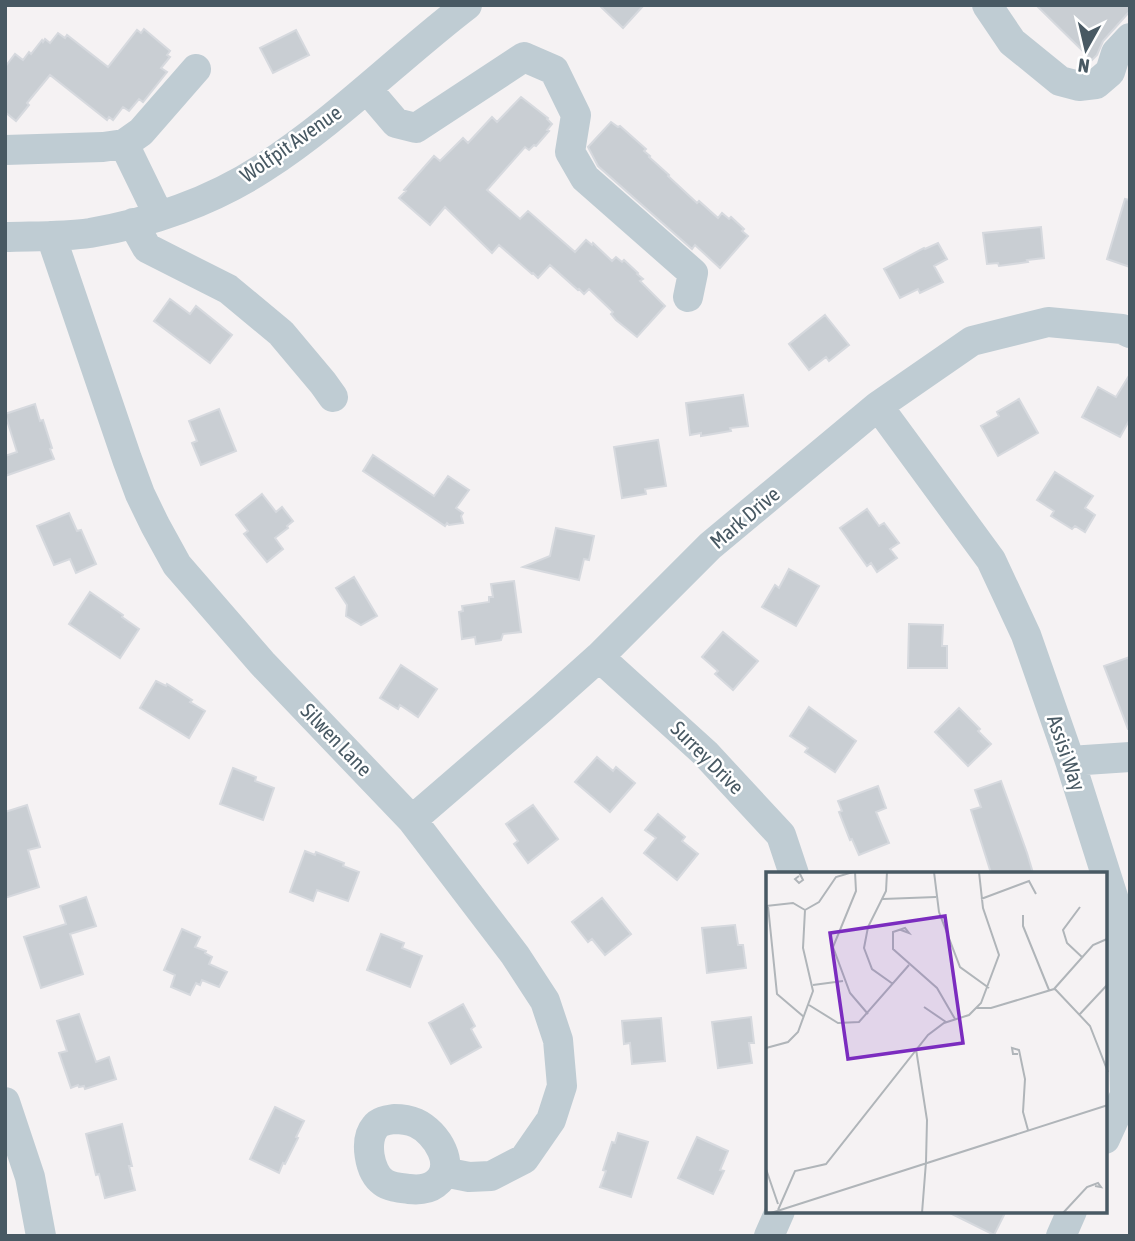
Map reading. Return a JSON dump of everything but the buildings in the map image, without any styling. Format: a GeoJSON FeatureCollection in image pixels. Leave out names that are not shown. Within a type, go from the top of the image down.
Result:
{"type":"FeatureCollection","features":[{"type":"Feature","properties":{"kind":"street"},"geometry":{"type":"LineString","coordinates":[[987,5],[1012,42],[1060,81],[1079,86],[1096,84],[1110,72],[1116,53],[1130,38]]}},
{"type":"Feature","properties":{"kind":"street","name":"Wolfpit Avenue"},"geometry":{"type":"LineString","coordinates":[[5,237],[84,233],[146,220],[229,187],[262,169],[304,139],[462,7]]}},
{"type":"Feature","properties":{"kind":"street"},"geometry":{"type":"LineString","coordinates":[[367,89],[396,123],[416,128],[524,57],[554,70],[576,115],[570,152],[584,178],[694,273],[688,297]]}},
{"type":"Feature","properties":{"kind":"street"},"geometry":{"type":"LineString","coordinates":[[5,150],[124,144],[141,132],[196,69]]}},
{"type":"Feature","properties":{"kind":"street"},"geometry":{"type":"LineString","coordinates":[[124,144],[146,220],[147,248],[228,289],[281,333],[333,397]]}},
{"type":"Feature","properties":{"kind":"street","name":"Silwen Lane"},"geometry":{"type":"LineString","coordinates":[[51,236],[140,494],[177,565],[262,663],[412,820],[515,955],[545,1000],[558,1040],[562,1086],[551,1120],[524,1159],[491,1176],[469,1177],[444,1172]]}},
{"type":"Feature","properties":{"kind":"street","name":"Mark Drive"},"geometry":{"type":"LineString","coordinates":[[412,820],[599,657],[710,546],[878,406],[972,341],[1048,322],[1122,329],[1130,333]]}},
{"type":"Feature","properties":{"kind":"street","name":"Assisi Way"},"geometry":{"type":"LineString","coordinates":[[878,406],[991,560],[1026,635],[1105,872]]}},
{"type":"Feature","properties":{"kind":"street","name":"Surrey Drive"},"geometry":{"type":"LineString","coordinates":[[599,657],[705,753],[782,835],[794,872]]}},
{"type":"Feature","properties":{"kind":"street"},"geometry":{"type":"LineString","coordinates":[[1070,761],[1130,757]]}},
{"type":"Feature","properties":{"kind":"street","name":"Assisi Way"},"geometry":{"type":"LineString","coordinates":[[1107,878],[1121,922],[1125,1096],[1107,1135]]}},
{"type":"Feature","properties":{"kind":"street"},"geometry":{"type":"LineString","coordinates":[[5,1102],[30,1177],[41,1236]]}},
{"type":"Feature","properties":{"kind":"street"},"geometry":{"type":"LineString","coordinates":[[769,1236],[779,1213]]}},
{"type":"Feature","properties":{"kind":"street"},"geometry":{"type":"LineString","coordinates":[[1061,1236],[1071,1213]]}}]}
